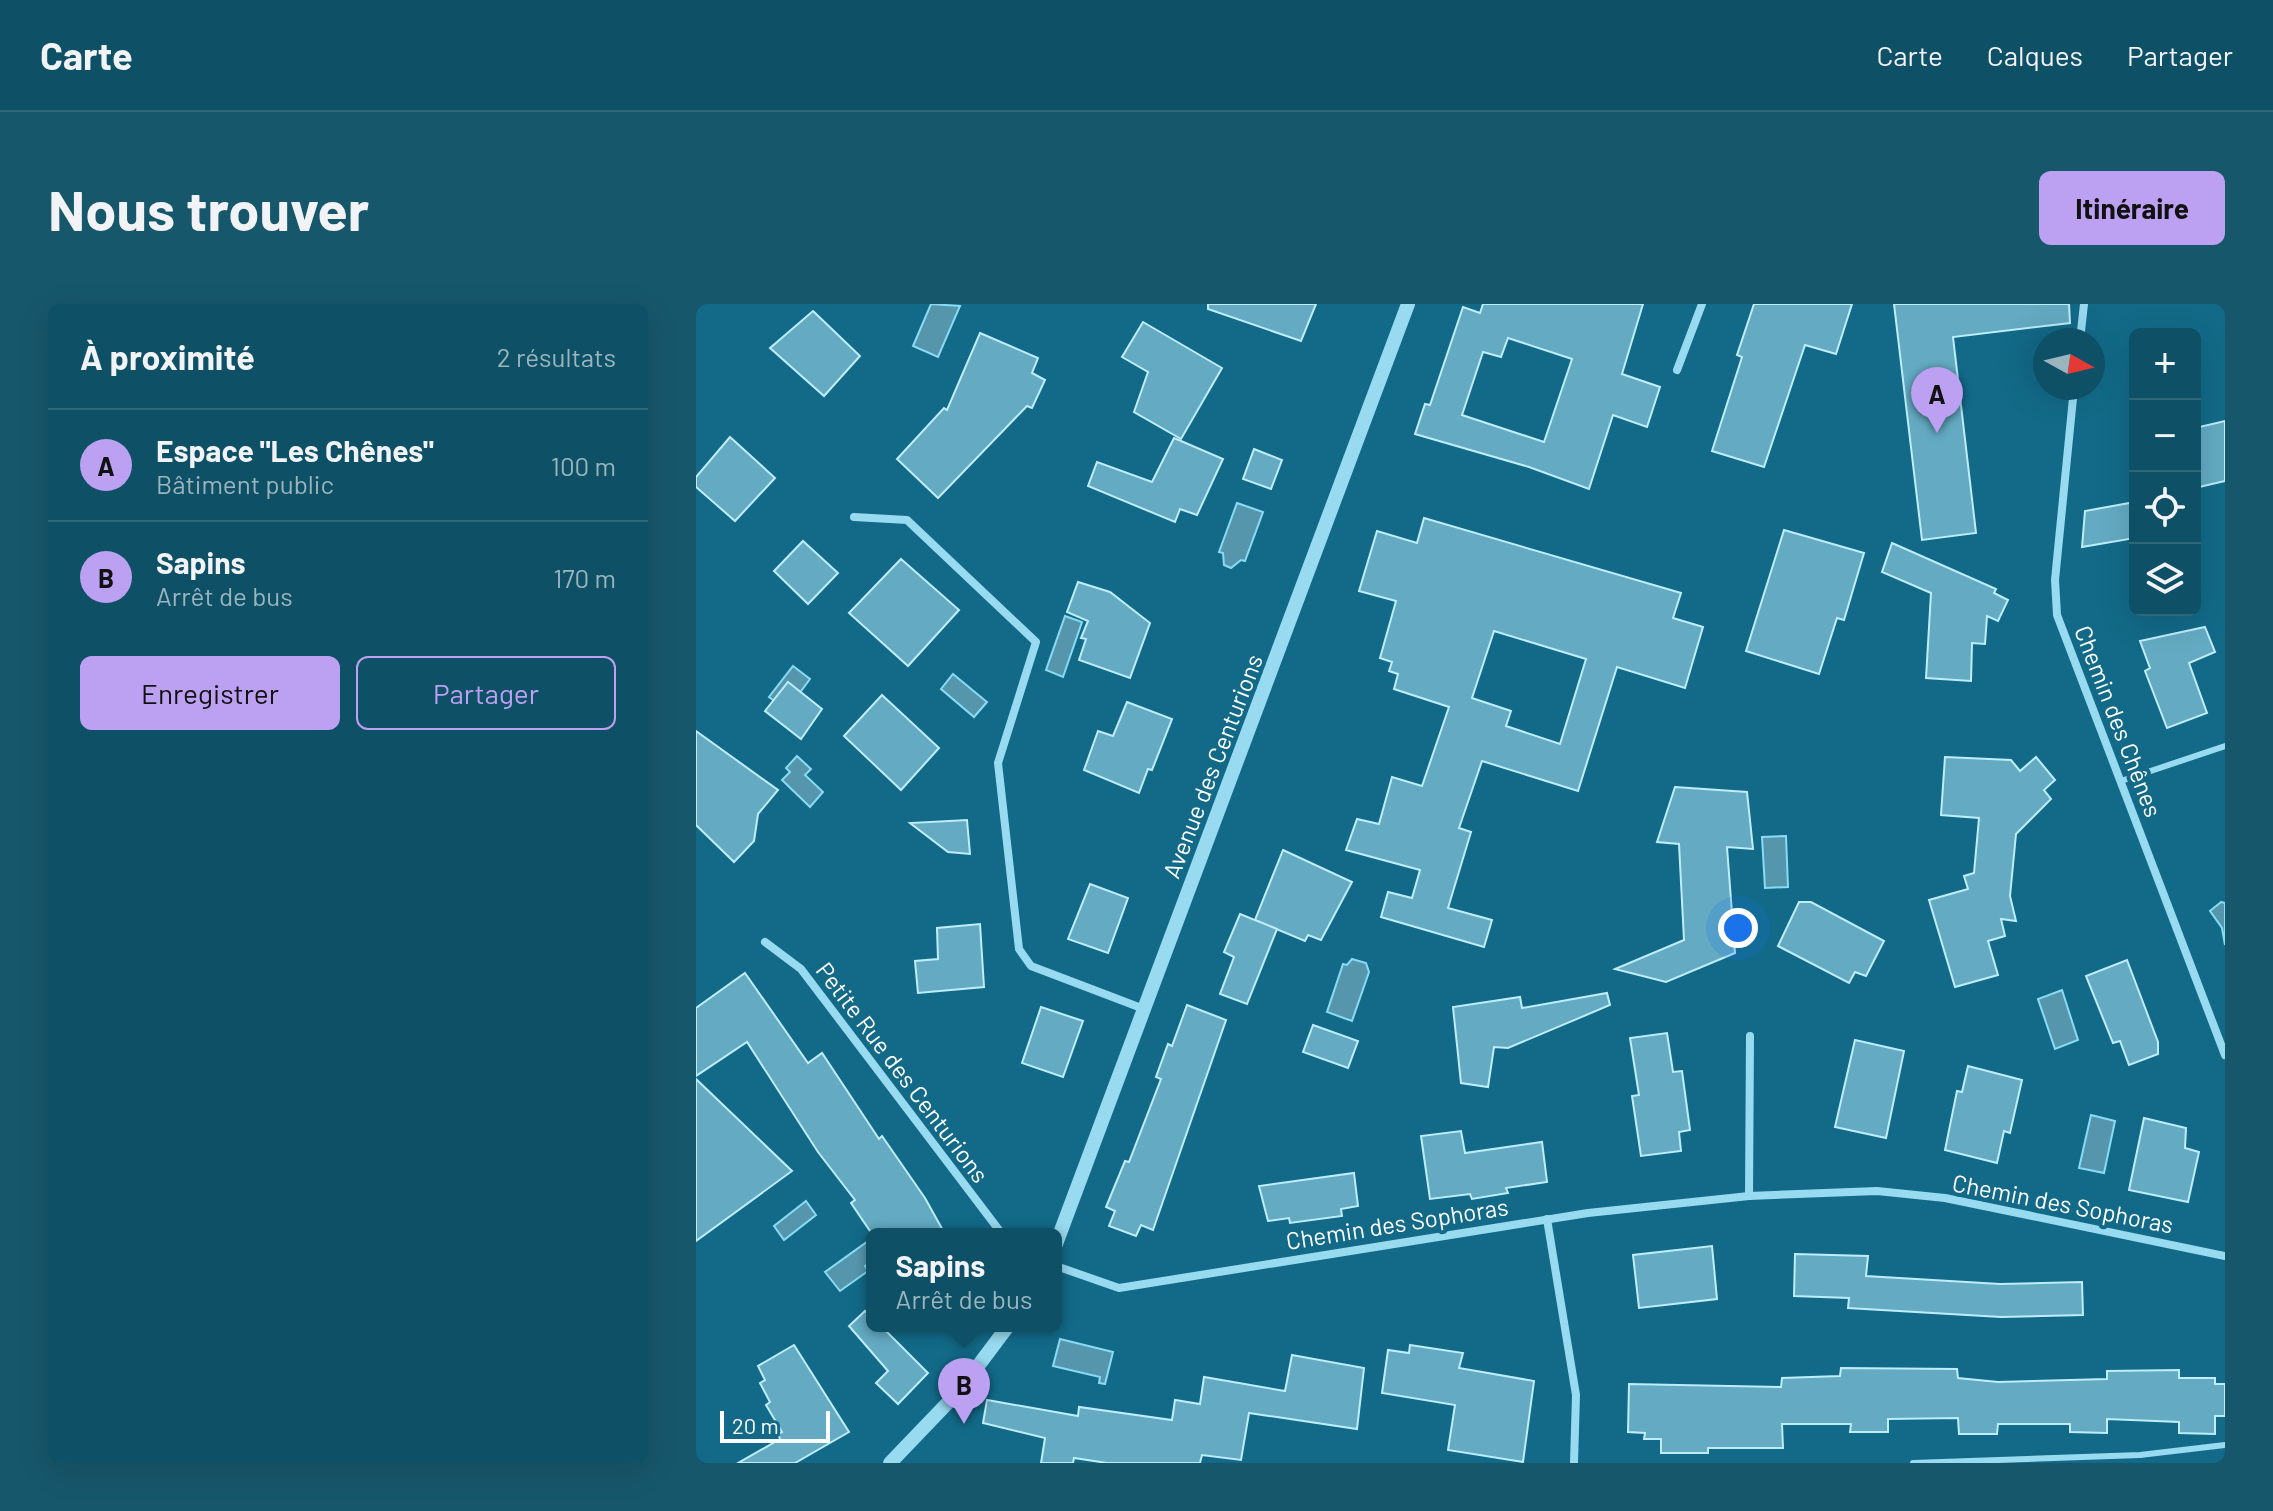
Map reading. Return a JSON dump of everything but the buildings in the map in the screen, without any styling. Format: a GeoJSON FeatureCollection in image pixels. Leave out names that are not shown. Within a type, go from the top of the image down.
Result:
{"type":"FeatureCollection","features":[{"type":"Feature","properties":{"kind":"street","name":"Avenue des Centurions"},"geometry":{"type":"LineString","coordinates":[[1062,1228],[1408,304]]}},
{"type":"Feature","properties":{"kind":"street"},"geometry":{"type":"LineString","coordinates":[[1677,370],[1702,304]]}},
{"type":"Feature","properties":{"kind":"street"},"geometry":{"type":"LineString","coordinates":[[2081,328],[2084,304]]}},
{"type":"Feature","properties":{"kind":"street","name":"Chemin des Chênes"},"geometry":{"type":"LineString","coordinates":[[2073,400],[2055,580],[2057,615],[2225,1055]]}},
{"type":"Feature","properties":{"kind":"street"},"geometry":{"type":"LineString","coordinates":[[854,517],[907,520],[1036,642],[998,763],[1019,949],[1031,966],[1144,1009]]}},
{"type":"Feature","properties":{"kind":"street","name":"Petite Rue des Centurions"},"geometry":{"type":"LineString","coordinates":[[765,942],[801,969],[997,1228]]}},
{"type":"Feature","properties":{"kind":"street"},"geometry":{"type":"LineString","coordinates":[[1749,1196],[1750,1036]]}},
{"type":"Feature","properties":{"kind":"street","name":"Chemin des Sophoras"},"geometry":{"type":"LineString","coordinates":[[1062,1268],[1119,1288],[1547,1219],[1749,1196],[1877,1191],[1945,1198],[2225,1256]]}},
{"type":"Feature","properties":{"kind":"street"},"geometry":{"type":"LineString","coordinates":[[1547,1219],[1576,1395],[1574,1463]]}},
{"type":"Feature","properties":{"kind":"street"},"geometry":{"type":"LineString","coordinates":[[890,1463],[960,1390],[1004,1332]]}},
{"type":"Feature","properties":{"kind":"lane"},"geometry":{"type":"LineString","coordinates":[[2121,781],[2225,746]]}},
{"type":"Feature","properties":{"kind":"lane"},"geometry":{"type":"LineString","coordinates":[[1913,1463],[2140,1455],[2225,1445]]}},
{"type":"Feature","properties":{"kind":"water"},"geometry":{"type":"Polygon","coordinates":[[[931,304],[960,306],[938,357],[913,346],[931,304]]]}},
{"type":"Feature","properties":{"kind":"water"},"geometry":{"type":"Polygon","coordinates":[[[1237,503],[1263,512],[1245,561],[1241,560],[1231,568],[1224,565],[1223,553],[1219,552],[1237,503]]]}},
{"type":"Feature","properties":{"kind":"water"},"geometry":{"type":"Polygon","coordinates":[[[1065,616],[1082,622],[1063,677],[1046,670],[1065,616]]]}},
{"type":"Feature","properties":{"kind":"water"},"geometry":{"type":"Polygon","coordinates":[[[793,666],[810,679],[787,710],[769,697],[793,666]]]}},
{"type":"Feature","properties":{"kind":"water"},"geometry":{"type":"Polygon","coordinates":[[[953,674],[987,702],[974,717],[941,689],[953,674]]]}},
{"type":"Feature","properties":{"kind":"water"},"geometry":{"type":"Polygon","coordinates":[[[797,756],[811,769],[805,775],[823,792],[810,807],[782,780],[790,772],[786,768],[797,756]]]}},
{"type":"Feature","properties":{"kind":"water"},"geometry":{"type":"Polygon","coordinates":[[[1786,836],[1788,887],[1765,888],[1762,837],[1786,836]]]}},
{"type":"Feature","properties":{"kind":"water"},"geometry":{"type":"Polygon","coordinates":[[[2221,902],[2225,903],[2225,945],[2222,928],[2210,911],[2221,902]]]}},
{"type":"Feature","properties":{"kind":"water"},"geometry":{"type":"Polygon","coordinates":[[[1352,959],[1366,963],[1369,972],[1352,1021],[1327,1012],[1343,964],[1347,965],[1352,959]]]}},
{"type":"Feature","properties":{"kind":"water"},"geometry":{"type":"Polygon","coordinates":[[[2062,990],[2078,1040],[2055,1049],[2038,999],[2062,990]]]}},
{"type":"Feature","properties":{"kind":"water"},"geometry":{"type":"Polygon","coordinates":[[[2091,1115],[2115,1121],[2104,1173],[2079,1168],[2091,1115]]]}},
{"type":"Feature","properties":{"kind":"water"},"geometry":{"type":"Polygon","coordinates":[[[806,1201],[816,1215],[784,1240],[774,1226],[806,1201]]]}},
{"type":"Feature","properties":{"kind":"water"},"geometry":{"type":"Polygon","coordinates":[[[866,1243],[866,1272],[840,1291],[825,1272],[866,1243]]]}},
{"type":"Feature","properties":{"kind":"water"},"geometry":{"type":"Polygon","coordinates":[[[1060,1339],[1113,1352],[1105,1384],[1099,1383],[1100,1377],[1053,1366],[1060,1339]]]}},
{"type":"Feature","properties":{"kind":"place","name":"Espace \"Les Chênes\""},"geometry":{"type":"Point","coordinates":[1937,433]}},
{"type":"Feature","properties":{"kind":"place","name":"Sapins"},"geometry":{"type":"Point","coordinates":[964,1424]}}]}
